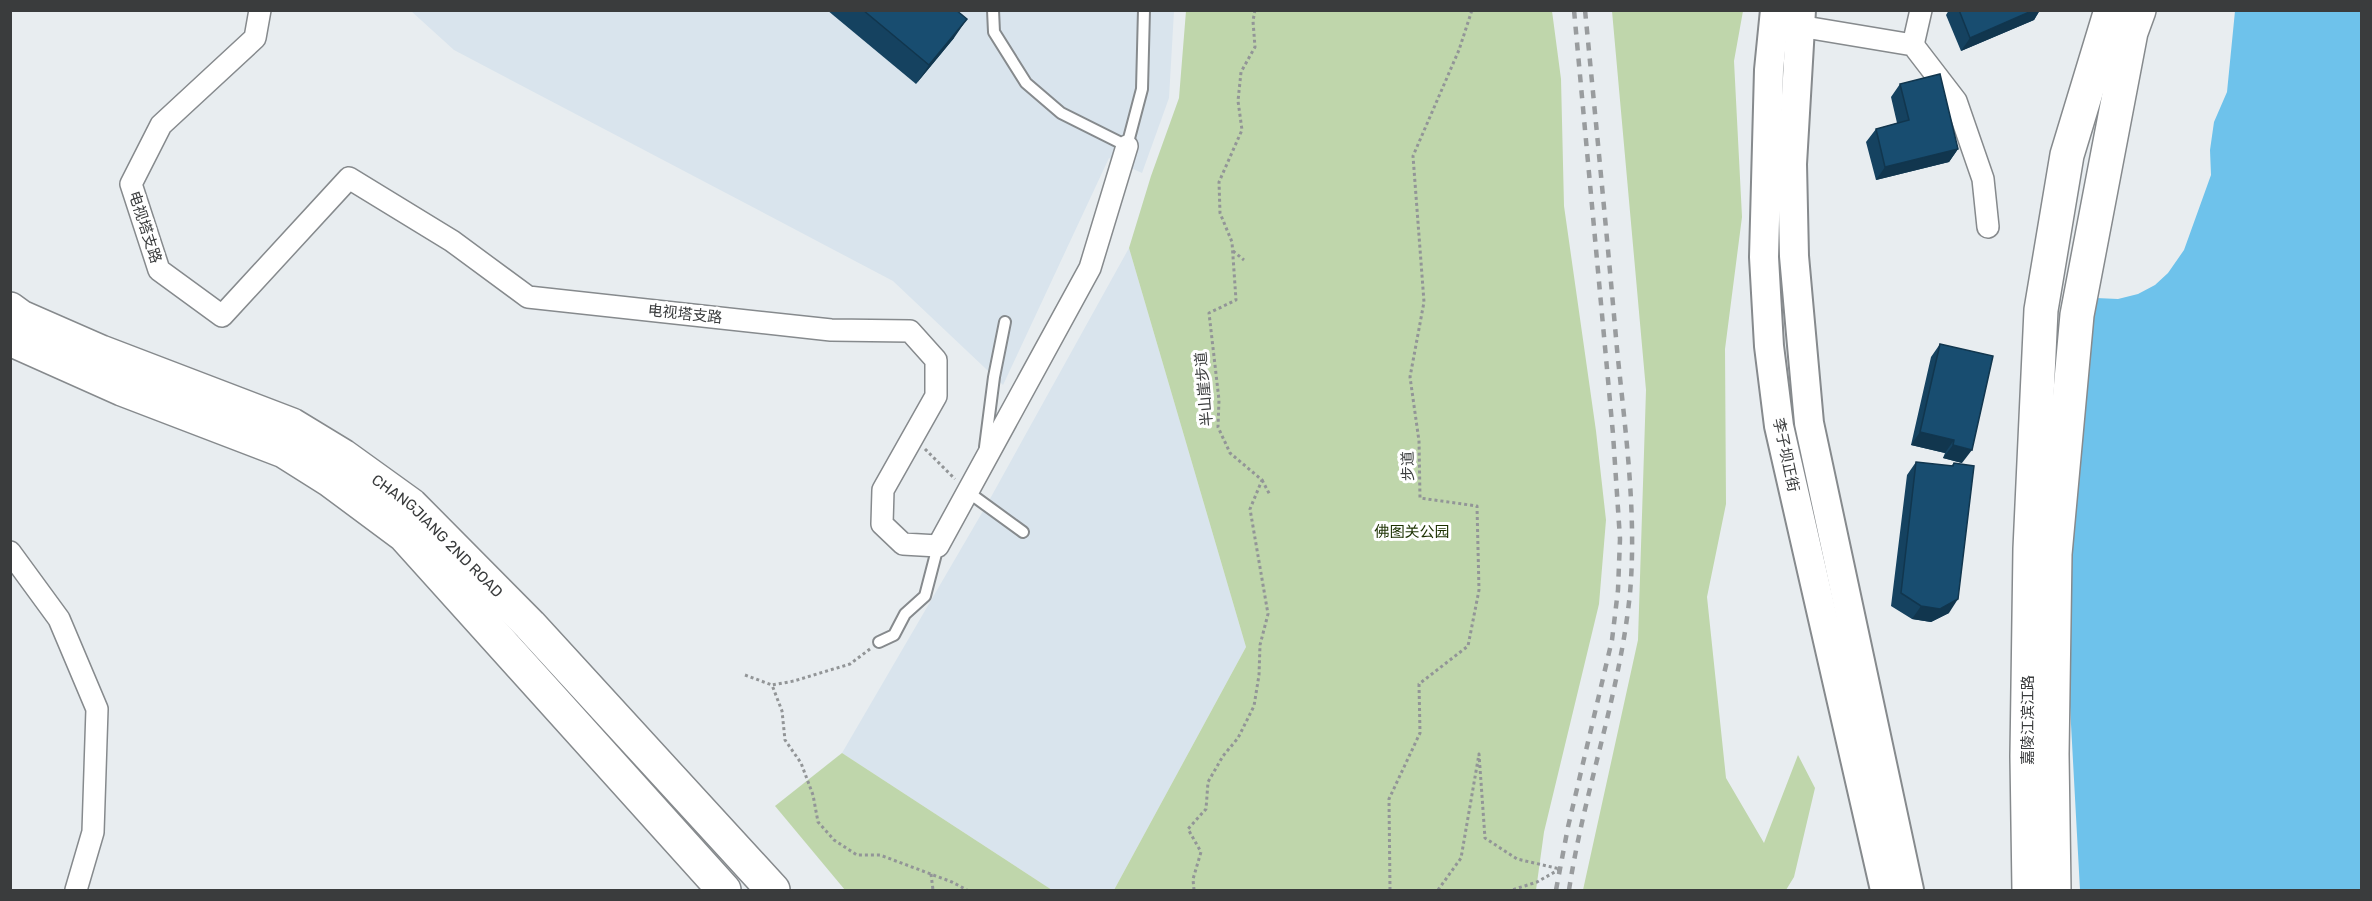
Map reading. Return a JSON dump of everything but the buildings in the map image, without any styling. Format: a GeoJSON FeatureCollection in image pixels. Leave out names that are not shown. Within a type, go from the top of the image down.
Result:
{"type":"FeatureCollection","features":[{"type":"Feature","properties":{"kind":"main road","name":"李子坝正街"},"geometry":{"type":"LineString","coordinates":[[1775,10],[1769,70],[1764,257],[1769,346],[1779,426],[1885,891]]}},
{"type":"Feature","properties":{"kind":"main road"},"geometry":{"type":"LineString","coordinates":[[2042,552],[2041,310],[2067,155],[2081,36],[2088,10]]}},
{"type":"Feature","properties":{"kind":"main road"},"geometry":{"type":"LineString","coordinates":[[2067,155],[2131,16]]}},
{"type":"Feature","properties":{"kind":"main road"},"geometry":{"type":"LineString","coordinates":[[2042,552],[2077,315],[2131,16]]}},
{"type":"Feature","properties":{"kind":"main road","name":"李子坝正街"},"geometry":{"type":"LineString","coordinates":[[1800,18],[1792,164],[1794,244],[1809,423],[1909,891]]}},
{"type":"Feature","properties":{"kind":"main road","name":"CHANGJIANG 2ND ROAD"},"geometry":{"type":"LineString","coordinates":[[10,309],[101,352],[292,424],[343,456],[411,506],[530,625],[773,891]]}},
{"type":"Feature","properties":{"kind":"main road","name":"CHANGJIANG 2ND ROAD"},"geometry":{"type":"LineString","coordinates":[[10,339],[122,389],[284,451],[330,480],[404,535],[724,891]]}},
{"type":"Feature","properties":{"kind":"main road","name":"嘉陵江滨江路"},"geometry":{"type":"LineString","coordinates":[[2029,891],[2027,756],[2042,552]]}},
{"type":"Feature","properties":{"kind":"main road","name":"嘉陵江滨江路"},"geometry":{"type":"LineString","coordinates":[[2042,552],[2052,754],[2054,891]]}},
{"type":"Feature","properties":{"kind":"street","name":"电视塔支路"},"geometry":{"type":"LineString","coordinates":[[260,10],[255,38],[161,125],[131,184],[159,270],[222,316],[349,178],[452,241],[528,297],[831,330],[910,331],[936,360],[936,396],[883,490],[882,524],[903,544],[938,546]]}},
{"type":"Feature","properties":{"kind":"street"},"geometry":{"type":"LineString","coordinates":[[1912,45],[1922,10]]}},
{"type":"Feature","properties":{"kind":"street"},"geometry":{"type":"LineString","coordinates":[[1800,18],[1912,45],[1956,101],[1983,179],[1988,226]]}},
{"type":"Feature","properties":{"kind":"street"},"geometry":{"type":"LineString","coordinates":[[938,546],[1090,268],[1127,146]]}},
{"type":"Feature","properties":{"kind":"street"},"geometry":{"type":"LineString","coordinates":[[10,552],[59,619],[97,709],[93,832],[76,891]]}},
{"type":"Feature","properties":{"kind":"lane"},"geometry":{"type":"LineString","coordinates":[[993,10],[994,32],[1026,83],[1061,112],[1127,146],[1142,89],[1144,10]]}},
{"type":"Feature","properties":{"kind":"lane"},"geometry":{"type":"LineString","coordinates":[[984,463],[994,377],[1005,322]]}},
{"type":"Feature","properties":{"kind":"lane"},"geometry":{"type":"LineString","coordinates":[[968,492],[1023,532]]}},
{"type":"Feature","properties":{"kind":"lane"},"geometry":{"type":"LineString","coordinates":[[879,642],[894,635],[905,614],[925,596],[938,546]]}},
{"type":"Feature","properties":{"kind":"path","name":"半山崖步道"},"geometry":{"type":"LineString","coordinates":[[1255,10],[1253,21],[1255,47],[1241,72],[1238,101],[1242,130],[1219,182],[1220,213],[1232,242],[1236,300],[1209,313],[1219,400],[1218,427],[1230,453],[1262,480]]}},
{"type":"Feature","properties":{"kind":"path","name":"步道"},"geometry":{"type":"LineString","coordinates":[[1390,891],[1389,799],[1420,734],[1419,684],[1468,646],[1479,590],[1477,506],[1420,498],[1419,441],[1410,378],[1424,302],[1413,156],[1459,50],[1472,10]]}},
{"type":"Feature","properties":{"kind":"path"},"geometry":{"type":"LineString","coordinates":[[1233,252],[1244,260]]}},
{"type":"Feature","properties":{"kind":"path"},"geometry":{"type":"LineString","coordinates":[[914,437],[968,492]]}},
{"type":"Feature","properties":{"kind":"path"},"geometry":{"type":"LineString","coordinates":[[1262,480],[1270,495]]}},
{"type":"Feature","properties":{"kind":"path"},"geometry":{"type":"LineString","coordinates":[[1194,891],[1193,879],[1201,852],[1188,829],[1206,809],[1208,782],[1223,756],[1238,738],[1254,706],[1259,675],[1260,645],[1268,614],[1250,509],[1262,480]]}},
{"type":"Feature","properties":{"kind":"path"},"geometry":{"type":"LineString","coordinates":[[745,675],[772,685],[794,681],[850,664],[879,642]]}},
{"type":"Feature","properties":{"kind":"path"},"geometry":{"type":"LineString","coordinates":[[772,685],[782,711],[785,740],[801,763],[813,795],[818,822],[834,840],[857,855],[880,855],[932,874],[967,891]]}},
{"type":"Feature","properties":{"kind":"path"},"geometry":{"type":"LineString","coordinates":[[1438,891],[1461,858],[1479,754],[1485,838],[1517,860],[1560,869],[1537,882],[1512,891]]}},
{"type":"Feature","properties":{"kind":"path"},"geometry":{"type":"LineString","coordinates":[[932,874],[933,891]]}},
{"type":"Feature","properties":{"kind":"shaded area"},"geometry":{"type":"Polygon","coordinates":[[[411,11],[1174,11],[1169,98],[1142,173],[1109,158],[1003,385],[893,281],[454,50],[411,11]]]}},
{"type":"Feature","properties":{"kind":"shaded area"},"geometry":{"type":"Polygon","coordinates":[[[1129,248],[1246,647],[1114,890],[1052,890],[842,753],[986,506],[1129,248]]]}},
{"type":"Feature","properties":{"kind":"green space","name":"佛图关公园"},"geometry":{"type":"Polygon","coordinates":[[[1186,11],[1552,11],[1561,79],[1564,206],[1596,431],[1606,520],[1599,604],[1544,832],[1536,890],[1114,890],[1246,647],[1129,248],[1151,176],[1179,98],[1186,11]]]}},
{"type":"Feature","properties":{"kind":"green space"},"geometry":{"type":"Polygon","coordinates":[[[1612,11],[1743,11],[1734,61],[1742,217],[1725,349],[1726,504],[1707,597],[1726,778],[1764,843],[1798,755],[1815,788],[1794,877],[1786,890],[1583,890],[1638,640],[1646,390],[1612,11]]]}},
{"type":"Feature","properties":{"kind":"green space"},"geometry":{"type":"Polygon","coordinates":[[[842,753],[1052,890],[845,890],[775,806],[842,753]]]}},
{"type":"Feature","properties":{"kind":"water"},"geometry":{"type":"Polygon","coordinates":[[[2235,11],[2361,11],[2361,890],[2080,890],[2068,669],[2069,311],[2096,298],[2118,299],[2138,294],[2155,285],[2168,273],[2184,250],[2211,175],[2210,150],[2214,122],[2227,92],[2235,11]]]}},
{"type":"Feature","properties":{"kind":"railway"},"geometry":{"type":"LineString","coordinates":[[1556,890],[1568,827],[1612,640],[1618,590],[1620,539],[1613,434],[1574,10]]}},
{"type":"Feature","properties":{"kind":"railway"},"geometry":{"type":"LineString","coordinates":[[1569,890],[1583,816],[1618,668],[1625,631],[1632,563],[1629,471],[1585,10]]}}]}
